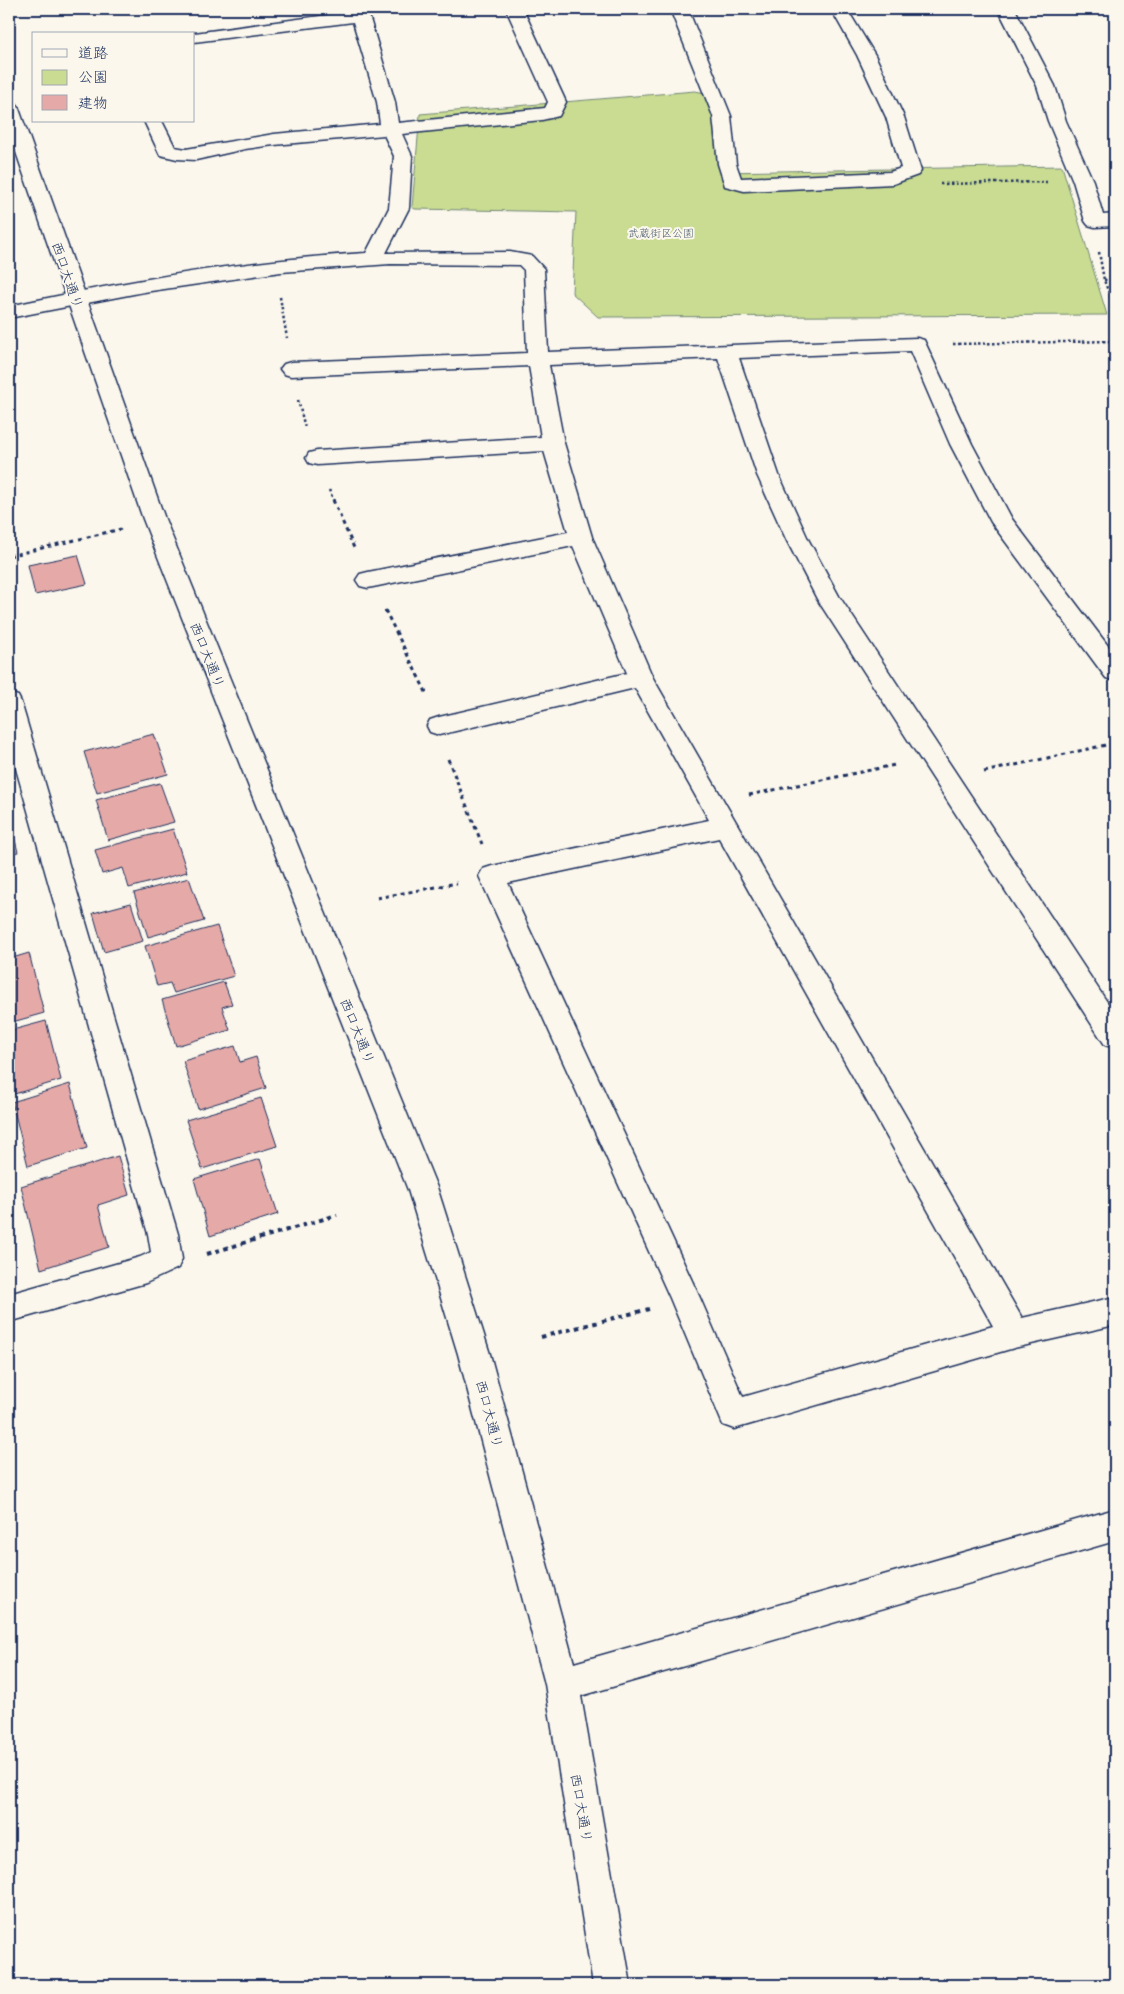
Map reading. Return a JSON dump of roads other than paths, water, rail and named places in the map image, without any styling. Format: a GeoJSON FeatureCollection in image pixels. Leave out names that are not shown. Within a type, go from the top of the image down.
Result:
{"type":"FeatureCollection","features":[{"type":"Feature","properties":{"kind":"street"},"geometry":{"type":"LineString","coordinates":[[153,122],[167,151],[177,155],[191,155],[291,136],[537,116],[552,112],[557,102],[514,9]]}},
{"type":"Feature","properties":{"kind":"street"},"geometry":{"type":"LineString","coordinates":[[679,9],[722,116],[727,164],[732,182],[744,185],[893,178],[911,171],[895,117],[866,55],[839,9]]}},
{"type":"Feature","properties":{"kind":"street"},"geometry":{"type":"LineString","coordinates":[[1006,9],[1046,86],[1057,121],[1083,181],[1095,221],[1115,220]]}},
{"type":"Feature","properties":{"kind":"street"},"geometry":{"type":"LineString","coordinates":[[195,37],[359,12],[386,102],[390,129],[403,156],[399,208],[373,259]]}},
{"type":"Feature","properties":{"kind":"street","name":"西口大通り"},"geometry":{"type":"LineString","coordinates":[[9,106],[154,519],[423,1190],[474,1354],[562,1684],[612,1985]]}},
{"type":"Feature","properties":{"kind":"street"},"geometry":{"type":"LineString","coordinates":[[9,312],[200,276],[278,266],[373,259],[525,260],[534,269],[538,360],[553,443],[581,537],[641,678],[1014,1334]]}},
{"type":"Feature","properties":{"kind":"street"},"geometry":{"type":"LineString","coordinates":[[291,369],[918,344],[961,444],[1002,522],[1115,672]]}},
{"type":"Feature","properties":{"kind":"street"},"geometry":{"type":"LineString","coordinates":[[727,353],[768,475],[797,538],[829,599],[934,757],[1115,1037]]}},
{"type":"Feature","properties":{"kind":"street"},"geometry":{"type":"LineString","coordinates":[[316,458],[553,443]]}},
{"type":"Feature","properties":{"kind":"street"},"geometry":{"type":"LineString","coordinates":[[368,580],[581,537]]}},
{"type":"Feature","properties":{"kind":"street"},"geometry":{"type":"LineString","coordinates":[[440,726],[641,678]]}},
{"type":"Feature","properties":{"kind":"street"},"geometry":{"type":"LineString","coordinates":[[9,702],[163,1234],[167,1259],[146,1269],[9,1308]]}},
{"type":"Feature","properties":{"kind":"street"},"geometry":{"type":"LineString","coordinates":[[724,827],[492,876],[685,1298],[734,1414],[1014,1334],[1115,1312]]}},
{"type":"Feature","properties":{"kind":"street"},"geometry":{"type":"LineString","coordinates":[[562,1684],[1115,1525]]}},
{"type":"Feature","properties":{"kind":"park label","name":"武蔵街区公園"},"geometry":{"type":"Point","coordinates":[661,232]}}]}
